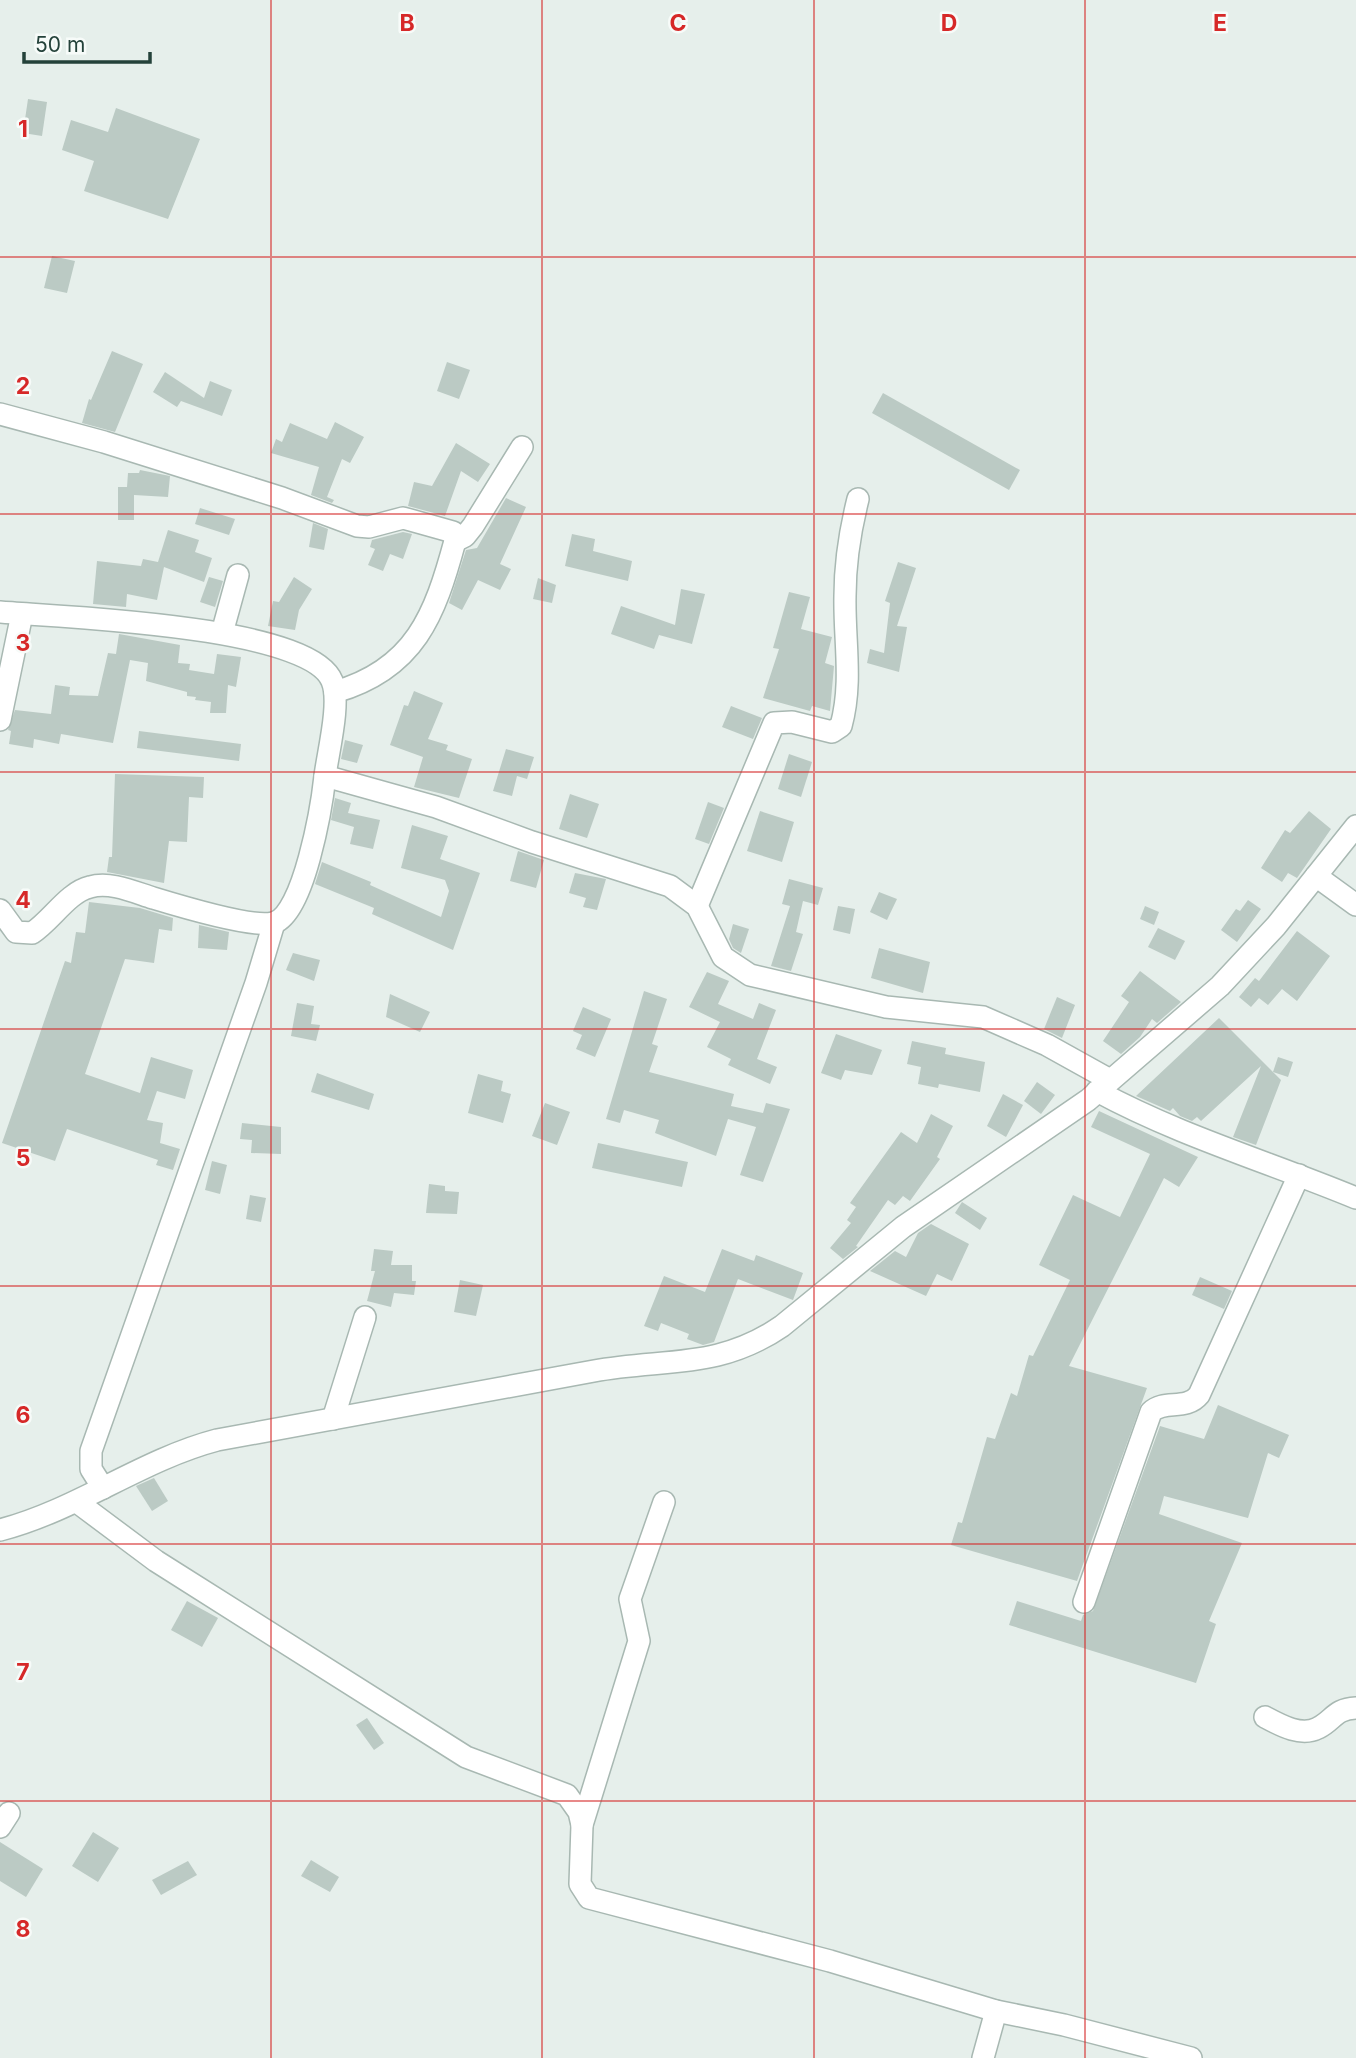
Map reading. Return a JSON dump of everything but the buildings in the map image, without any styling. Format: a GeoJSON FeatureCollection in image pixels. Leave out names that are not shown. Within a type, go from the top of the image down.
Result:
{"type":"FeatureCollection","features":[{"type":"Feature","properties":{"kind":"street"},"geometry":{"type":"LineString","coordinates":[[0,414],[104,442],[282,498],[357,526],[406,519],[451,530],[455,541],[438,601],[402,657],[372,679],[335,692]]}},
{"type":"Feature","properties":{"kind":"street"},"geometry":{"type":"LineString","coordinates":[[455,541],[465,536],[522,447]]}},
{"type":"Feature","properties":{"kind":"street"},"geometry":{"type":"LineString","coordinates":[[697,906],[774,723],[792,722],[832,732],[841,726],[850,662],[845,631],[847,543],[858,499]]}},
{"type":"Feature","properties":{"kind":"street"},"geometry":{"type":"LineString","coordinates":[[222,633],[238,575]]}},
{"type":"Feature","properties":{"kind":"street"},"geometry":{"type":"LineString","coordinates":[[0,612],[222,633],[257,639],[303,655],[326,670],[335,692],[318,822],[293,904],[285,916],[274,923],[252,995],[91,1451],[90,1468],[103,1488]]}},
{"type":"Feature","properties":{"kind":"street"},"geometry":{"type":"LineString","coordinates":[[0,720],[22,614]]}},
{"type":"Feature","properties":{"kind":"street"},"geometry":{"type":"LineString","coordinates":[[325,776],[436,807],[532,842],[670,886],[697,906],[723,957],[750,975],[886,1007],[983,1017],[1047,1045],[1104,1085],[1179,1131],[1356,1198]]}},
{"type":"Feature","properties":{"kind":"street"},"geometry":{"type":"LineString","coordinates":[[0,1530],[39,1520],[201,1444],[598,1370],[688,1363],[729,1353],[758,1341],[782,1326],[903,1227],[1061,1119],[1104,1085],[1243,963],[1356,826]]}},
{"type":"Feature","properties":{"kind":"street"},"geometry":{"type":"LineString","coordinates":[[1317,876],[1356,905]]}},
{"type":"Feature","properties":{"kind":"street"},"geometry":{"type":"LineString","coordinates":[[0,910],[16,932],[32,933],[84,889],[105,885],[205,912],[274,923]]}},
{"type":"Feature","properties":{"kind":"street"},"geometry":{"type":"LineString","coordinates":[[1084,1602],[1151,1412],[1159,1406],[1189,1403],[1199,1395],[1299,1175]]}},
{"type":"Feature","properties":{"kind":"street"},"geometry":{"type":"LineString","coordinates":[[333,1419],[365,1318]]}},
{"type":"Feature","properties":{"kind":"street"},"geometry":{"type":"LineString","coordinates":[[77,1502],[156,1561],[466,1758],[567,1795],[579,1812],[582,1825],[580,1884],[589,1898],[830,1961],[996,2011],[1064,2025],[1191,2058]]}},
{"type":"Feature","properties":{"kind":"street"},"geometry":{"type":"LineString","coordinates":[[582,1825],[639,1641],[630,1599],[664,1502]]}},
{"type":"Feature","properties":{"kind":"street"},"geometry":{"type":"LineString","coordinates":[[0,1513],[39,1520]]}},
{"type":"Feature","properties":{"kind":"street"},"geometry":{"type":"LineString","coordinates":[[1265,1717],[1286,1728],[1309,1731],[1320,1727],[1333,1714],[1356,1708]]}},
{"type":"Feature","properties":{"kind":"street"},"geometry":{"type":"LineString","coordinates":[[983,2058],[996,2011]]}}]}
